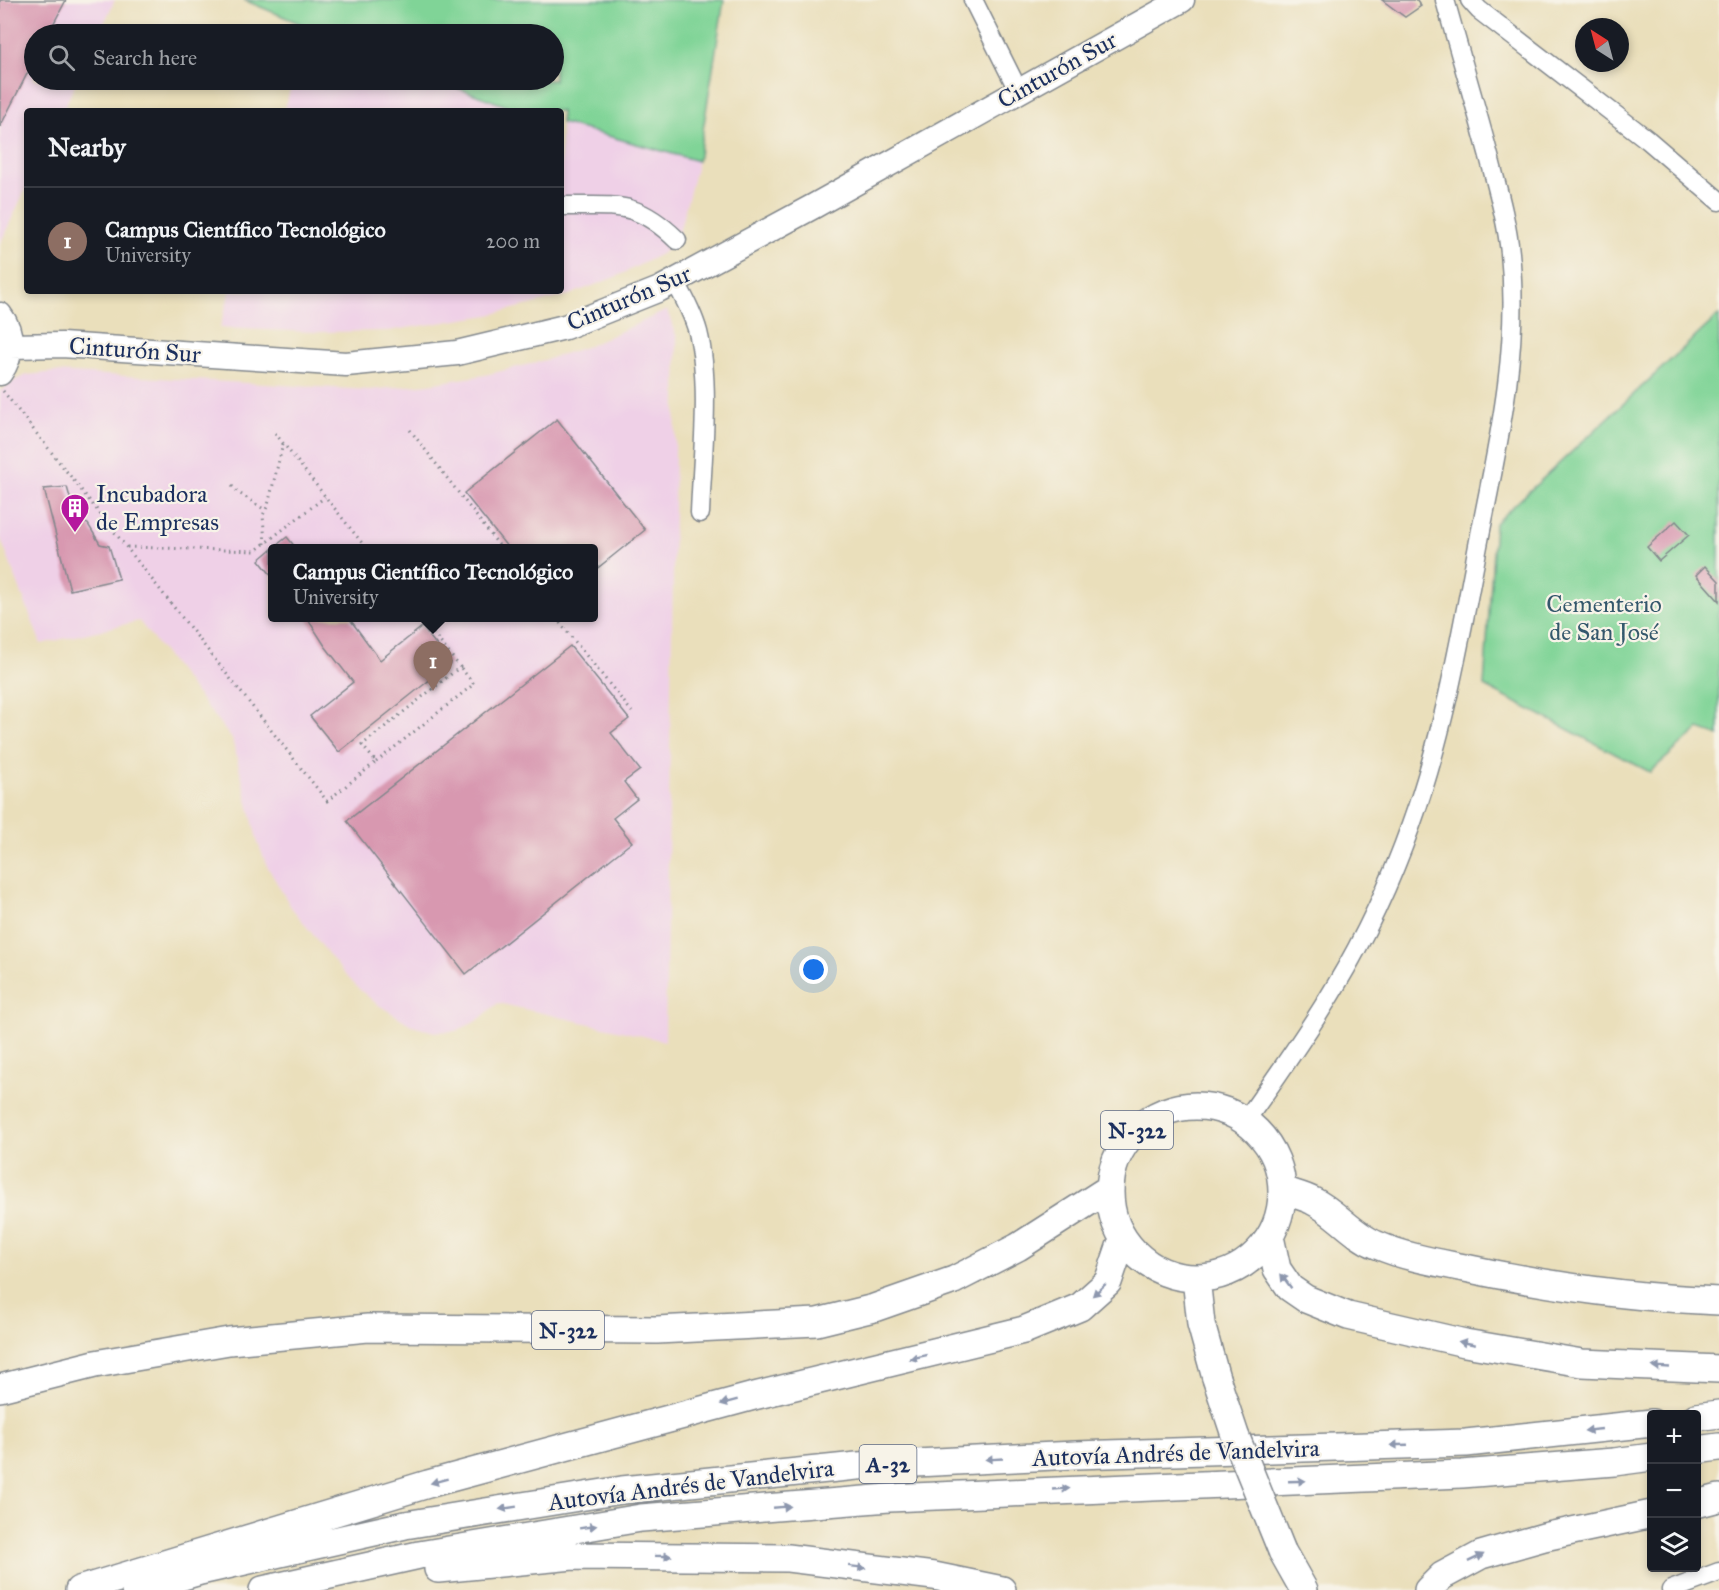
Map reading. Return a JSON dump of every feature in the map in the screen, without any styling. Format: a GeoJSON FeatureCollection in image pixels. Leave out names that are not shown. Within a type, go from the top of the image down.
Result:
{"type":"FeatureCollection","features":[{"type":"Feature","properties":{"kind":"highway","name":"N-322"},"geometry":{"type":"LineString","coordinates":[[1203,1105],[1225,1110],[1246,1120],[1273,1150],[1280,1169],[1283,1190],[1280,1214],[1270,1237],[1256,1254],[1238,1267],[1218,1275],[1196,1278],[1174,1275],[1154,1267],[1137,1255],[1123,1238],[1113,1214],[1110,1188],[1114,1165],[1124,1144],[1139,1127],[1158,1114],[1180,1107],[1203,1105]]}},
{"type":"Feature","properties":{"kind":"highway","name":"N-322"},"geometry":{"type":"LineString","coordinates":[[0,1388],[95,1364],[218,1343],[368,1328],[657,1330],[817,1322],[874,1308],[954,1280],[1018,1247],[1075,1208],[1110,1188]]}},
{"type":"Feature","properties":{"kind":"highway"},"geometry":{"type":"LineString","coordinates":[[1283,1190],[1313,1201],[1375,1245],[1409,1256],[1491,1274],[1575,1288],[1719,1301]]}},
{"type":"Feature","properties":{"kind":"highway"},"geometry":{"type":"LineString","coordinates":[[1270,1237],[1277,1269],[1290,1288],[1306,1299],[1348,1316],[1465,1343],[1581,1363],[1719,1369]]}},
{"type":"Feature","properties":{"kind":"highway"},"geometry":{"type":"LineString","coordinates":[[79,1590],[428,1484],[754,1396],[1024,1330],[1080,1307],[1108,1282],[1123,1238]]}},
{"type":"Feature","properties":{"kind":"highway"},"geometry":{"type":"LineString","coordinates":[[1196,1278],[1201,1324],[1235,1435],[1282,1551],[1304,1590]]}},
{"type":"Feature","properties":{"kind":"highway"},"geometry":{"type":"LineString","coordinates":[[1701,1416],[1719,1414]]}},
{"type":"Feature","properties":{"kind":"highway","name":"Autovía Andrés de Vandelvira"},"geometry":{"type":"LineString","coordinates":[[135,1590],[200,1571],[405,1525],[622,1490],[857,1466],[1075,1455],[1466,1443],[1647,1424]]}},
{"type":"Feature","properties":{"kind":"highway"},"geometry":{"type":"LineString","coordinates":[[1701,1449],[1719,1447]]}},
{"type":"Feature","properties":{"kind":"highway","name":"Autovía Andrés de Vandelvira"},"geometry":{"type":"LineString","coordinates":[[266,1589],[419,1555],[641,1518],[889,1498],[1462,1474],[1647,1458]]}},
{"type":"Feature","properties":{"kind":"highway"},"geometry":{"type":"LineString","coordinates":[[1701,1502],[1719,1498]]}},
{"type":"Feature","properties":{"kind":"highway"},"geometry":{"type":"LineString","coordinates":[[1428,1590],[1442,1576],[1481,1555],[1545,1537],[1647,1515]]}},
{"type":"Feature","properties":{"kind":"highway"},"geometry":{"type":"LineString","coordinates":[[266,1589],[573,1556],[649,1556],[788,1558],[934,1576],[1002,1590]]}},
{"type":"Feature","properties":{"kind":"main road","name":"Cinturón Sur"},"geometry":{"type":"LineString","coordinates":[[10,346],[62,345],[346,364],[457,353],[566,327],[660,289],[1182,0]]}},
{"type":"Feature","properties":{"kind":"main road"},"geometry":{"type":"LineString","coordinates":[[0,315],[9,332],[10,346],[7,361],[0,372]]}},
{"type":"Feature","properties":{"kind":"street"},"geometry":{"type":"LineString","coordinates":[[972,0],[1019,92]]}},
{"type":"Feature","properties":{"kind":"street"},"geometry":{"type":"LineString","coordinates":[[1246,1120],[1336,985],[1377,907],[1411,825],[1438,732],[1463,623],[1496,457],[1510,363],[1512,286],[1510,254],[1496,181],[1445,0]]}},
{"type":"Feature","properties":{"kind":"street"},"geometry":{"type":"LineString","coordinates":[[1470,0],[1479,10],[1648,140],[1719,201]]}},
{"type":"Feature","properties":{"kind":"street"},"geometry":{"type":"LineString","coordinates":[[564,206],[634,209],[657,222],[677,240]]}},
{"type":"Feature","properties":{"kind":"street"},"geometry":{"type":"LineString","coordinates":[[675,281],[692,313],[702,350],[704,388],[700,513]]}},
{"type":"Feature","properties":{"kind":"street"},"geometry":{"type":"LineString","coordinates":[[1671,1590],[1719,1572]]}},
{"type":"Feature","properties":{"kind":"path"},"geometry":{"type":"LineString","coordinates":[[0,387],[327,801],[474,684],[424,622]]}},
{"type":"Feature","properties":{"kind":"path"},"geometry":{"type":"LineString","coordinates":[[410,430],[497,544]]}},
{"type":"Feature","properties":{"kind":"path"},"geometry":{"type":"LineString","coordinates":[[275,433],[362,544]]}},
{"type":"Feature","properties":{"kind":"path"},"geometry":{"type":"LineString","coordinates":[[265,544],[263,515],[283,444]]}},
{"type":"Feature","properties":{"kind":"path"},"geometry":{"type":"LineString","coordinates":[[232,486],[265,510]]}},
{"type":"Feature","properties":{"kind":"path"},"geometry":{"type":"LineString","coordinates":[[128,547],[255,552],[325,497]]}},
{"type":"Feature","properties":{"kind":"path"},"geometry":{"type":"LineString","coordinates":[[427,625],[431,622]]}},
{"type":"Feature","properties":{"kind":"path"},"geometry":{"type":"LineString","coordinates":[[559,622],[632,712]]}},
{"type":"Feature","properties":{"kind":"path"},"geometry":{"type":"LineString","coordinates":[[376,762],[362,745],[460,667]]}},
{"type":"Feature","properties":{"kind":"shaded area"},"geometry":{"type":"Polygon","coordinates":[[[0,0],[115,0],[104,24],[24,24],[24,90],[72,90],[64,108],[24,108],[24,192],[0,244],[0,0]]]}},
{"type":"Feature","properties":{"kind":"shaded area"},"geometry":{"type":"Polygon","coordinates":[[[290,90],[463,90],[512,108],[285,108],[290,90]]]}},
{"type":"Feature","properties":{"kind":"shaded area"},"geometry":{"type":"Polygon","coordinates":[[[564,124],[698,161],[677,240],[661,254],[618,276],[569,295],[489,315],[388,331],[317,332],[220,328],[229,294],[564,294],[564,124]]]}},
{"type":"Feature","properties":{"kind":"shaded area"},"geometry":{"type":"Polygon","coordinates":[[[667,310],[677,338],[665,1041],[498,1003],[477,1021],[456,1031],[435,1032],[413,1026],[377,1004],[341,970],[291,907],[267,866],[258,843],[232,739],[139,621],[41,644],[0,537],[0,391],[15,380],[27,375],[54,372],[369,390],[485,375],[542,361],[591,345],[667,310]]]}},
{"type":"Feature","properties":{"kind":"green space"},"geometry":{"type":"Polygon","coordinates":[[[244,0],[724,0],[698,161],[564,124],[564,108],[512,108],[463,90],[564,90],[564,24],[301,24],[244,0]]]}},
{"type":"Feature","properties":{"kind":"green space","name":"Cementerio de San José"},"geometry":{"type":"Polygon","coordinates":[[[1719,315],[1719,736],[1699,729],[1650,772],[1484,686],[1495,523],[1719,315]]]}},
{"type":"Feature","properties":{"kind":"building"},"geometry":{"type":"Polygon","coordinates":[[[0,0],[66,0],[53,24],[24,24],[24,80],[0,127],[0,0]]]}},
{"type":"Feature","properties":{"kind":"building"},"geometry":{"type":"Polygon","coordinates":[[[1382,0],[1417,0],[1421,6],[1405,17],[1382,0]]]}},
{"type":"Feature","properties":{"kind":"building"},"geometry":{"type":"Polygon","coordinates":[[[557,419],[645,530],[598,568],[598,544],[505,544],[464,493],[557,419]]]}},
{"type":"Feature","properties":{"kind":"building","name":"Incubadora de Empresas"},"geometry":{"type":"Polygon","coordinates":[[[67,487],[76,519],[88,524],[100,544],[109,546],[119,579],[70,590],[44,489],[67,487]]]}},
{"type":"Feature","properties":{"kind":"building"},"geometry":{"type":"Polygon","coordinates":[[[1676,521],[1689,535],[1659,561],[1647,547],[1676,521]]]}},
{"type":"Feature","properties":{"kind":"building"},"geometry":{"type":"Polygon","coordinates":[[[287,537],[293,544],[278,544],[287,537]]]}},
{"type":"Feature","properties":{"kind":"building"},"geometry":{"type":"Polygon","coordinates":[[[268,552],[268,571],[259,560],[268,552]]]}},
{"type":"Feature","properties":{"kind":"building"},"geometry":{"type":"Polygon","coordinates":[[[1705,566],[1719,581],[1719,601],[1696,575],[1705,566]]]}},
{"type":"Feature","properties":{"kind":"building"},"geometry":{"type":"Polygon","coordinates":[[[310,622],[352,622],[380,660],[422,627],[451,663],[339,752],[310,716],[353,682],[310,622]]]}},
{"type":"Feature","properties":{"kind":"building"},"geometry":{"type":"Polygon","coordinates":[[[570,646],[629,719],[611,733],[640,770],[624,782],[637,799],[613,818],[632,842],[466,974],[347,821],[570,646]]]}},
{"type":"Feature","properties":{"kind":"place","name":"Incubadora de Empresas"},"geometry":{"type":"Point","coordinates":[75,534]}},
{"type":"Feature","properties":{"kind":"place","name":"Campus Científico Tecnológico"},"geometry":{"type":"Point","coordinates":[433,691]}}]}
